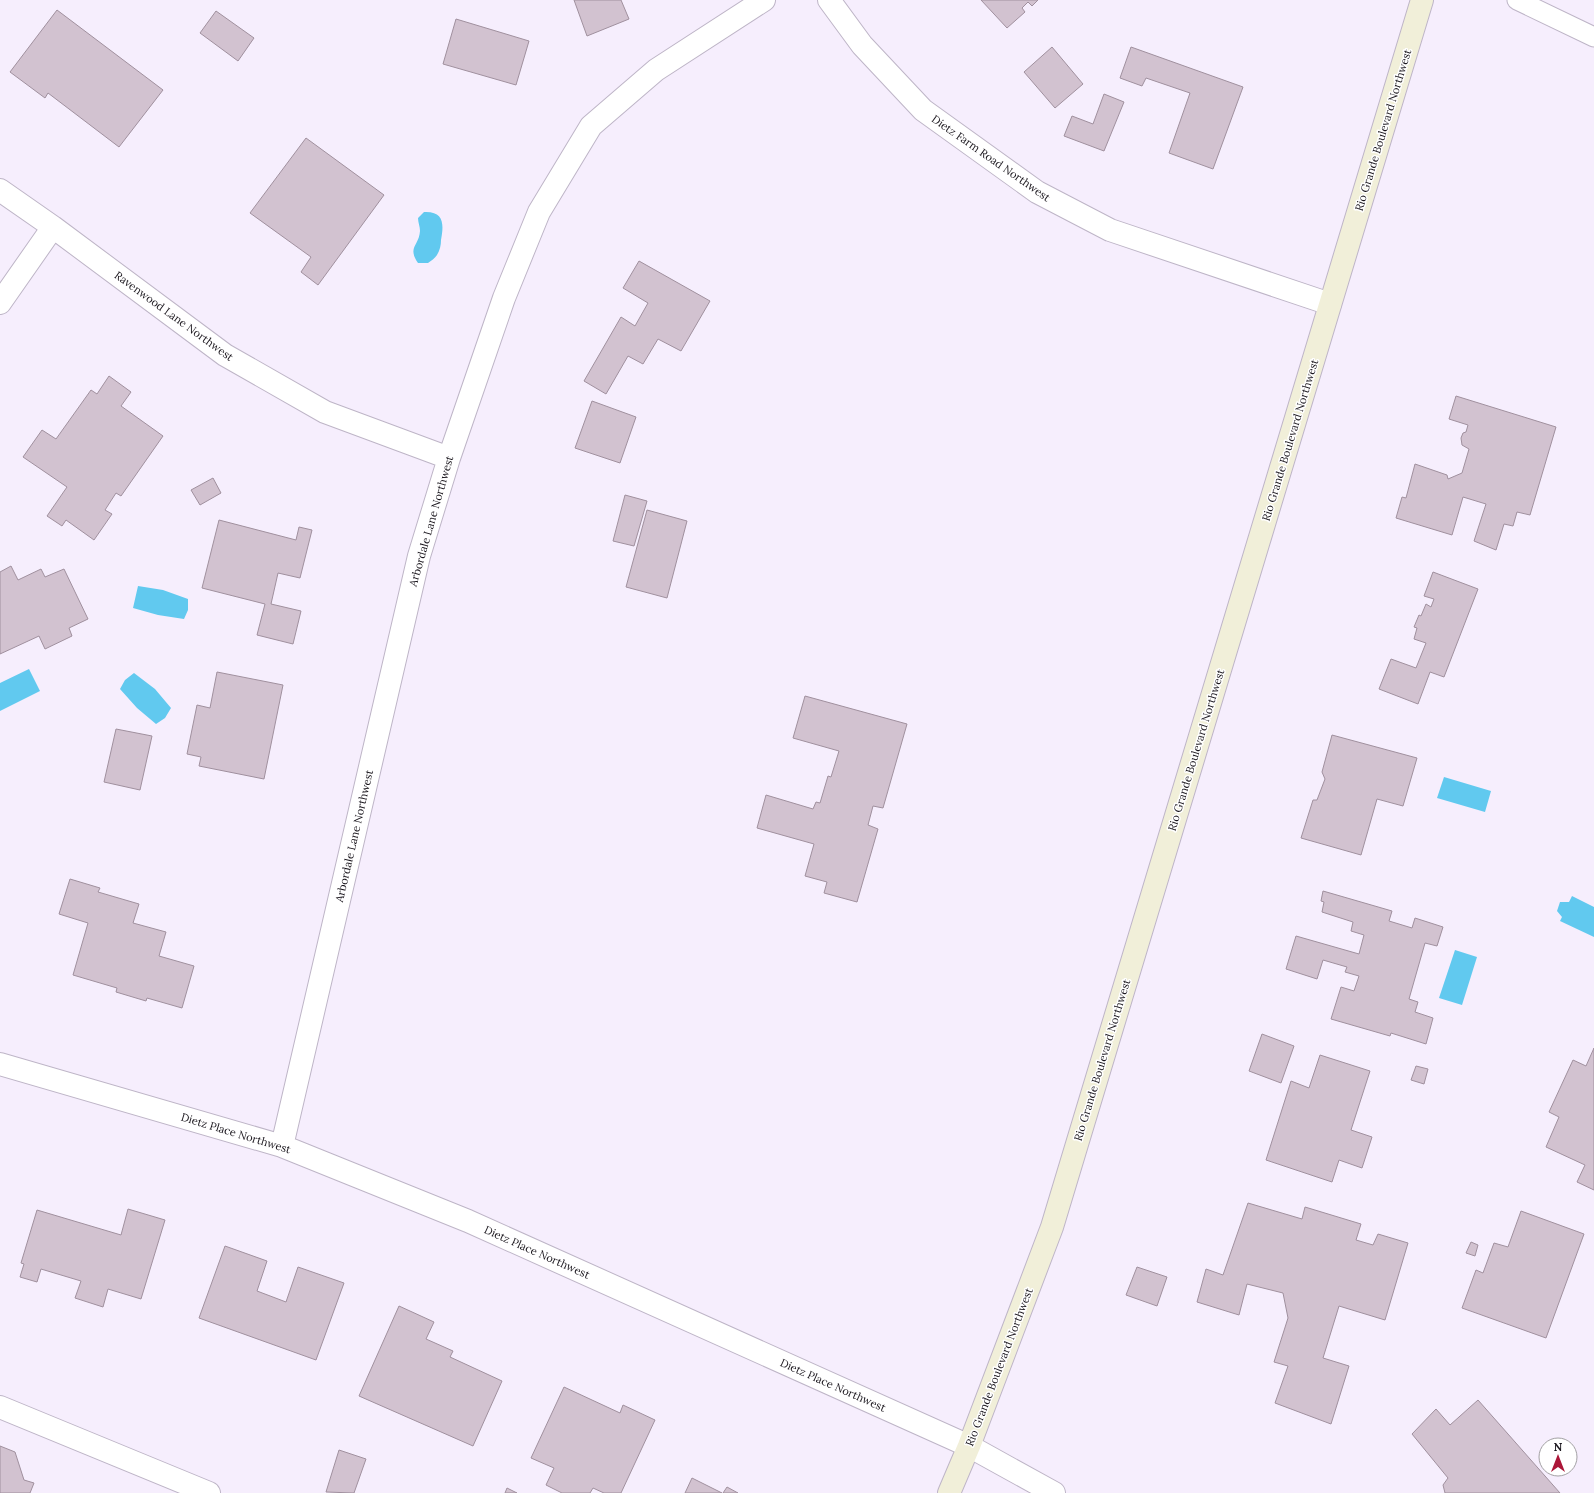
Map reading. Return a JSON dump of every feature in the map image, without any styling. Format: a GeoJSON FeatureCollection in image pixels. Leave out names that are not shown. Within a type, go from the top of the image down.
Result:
{"type":"FeatureCollection","features":[{"type":"Feature","properties":{"kind":"street","name":"Arbordale Lane Northwest"},"geometry":{"type":"LineString","coordinates":[[282,1146],[419,556],[449,458],[504,298],[538,212],[591,126],[656,70],[764,0]]}},
{"type":"Feature","properties":{"kind":"street","name":"Dietz Farm Road Northwest"},"geometry":{"type":"LineString","coordinates":[[829,0],[862,45],[923,110],[1037,192],[1110,230],[1330,304]]}},
{"type":"Feature","properties":{"kind":"street","name":"Rio Grande Boulevard Northwest"},"geometry":{"type":"LineString","coordinates":[[949,1493],[969,1446],[1052,1227],[1422,0]]}},
{"type":"Feature","properties":{"kind":"street","name":"Ravenwood Lane Northwest"},"geometry":{"type":"LineString","coordinates":[[0,190],[54,227],[226,355],[325,412],[449,458]]}},
{"type":"Feature","properties":{"kind":"street"},"geometry":{"type":"LineString","coordinates":[[0,304],[54,227]]}},
{"type":"Feature","properties":{"kind":"street","name":"Dietz Place Northwest"},"geometry":{"type":"LineString","coordinates":[[0,1064],[282,1146],[468,1221],[969,1446],[1054,1493]]}},
{"type":"Feature","properties":{"kind":"street"},"geometry":{"type":"LineString","coordinates":[[0,1407],[209,1493]]}},
{"type":"Feature","properties":{"kind":"lane"},"geometry":{"type":"LineString","coordinates":[[1517,0],[1594,37]]}},
{"type":"Feature","properties":{"kind":"water"},"geometry":{"type":"Polygon","coordinates":[[[424,212],[431,212],[439,216],[442,224],[442,234],[440,248],[436,256],[428,263],[418,263],[415,258],[414,247],[418,240],[420,231],[418,218],[424,212]]]}},
{"type":"Feature","properties":{"kind":"water"},"geometry":{"type":"Polygon","coordinates":[[[138,586],[163,590],[188,599],[188,610],[184,619],[158,615],[133,608],[138,586]]]}},
{"type":"Feature","properties":{"kind":"water"},"geometry":{"type":"Polygon","coordinates":[[[29,669],[40,691],[0,711],[0,683],[29,669]]]}},
{"type":"Feature","properties":{"kind":"water"},"geometry":{"type":"Polygon","coordinates":[[[134,673],[155,689],[171,708],[165,718],[156,724],[137,708],[120,689],[125,680],[134,673]]]}},
{"type":"Feature","properties":{"kind":"water"},"geometry":{"type":"Polygon","coordinates":[[[1444,777],[1491,791],[1485,812],[1437,798],[1444,777]]]}},
{"type":"Feature","properties":{"kind":"water"},"geometry":{"type":"Polygon","coordinates":[[[1572,896],[1594,907],[1594,937],[1560,921],[1562,917],[1557,911],[1560,902],[1569,902],[1572,896]]]}},
{"type":"Feature","properties":{"kind":"water"},"geometry":{"type":"Polygon","coordinates":[[[1455,950],[1477,957],[1462,1005],[1439,998],[1455,950]]]}},
{"type":"Feature","properties":{"kind":"building"},"geometry":{"type":"Polygon","coordinates":[[[574,0],[621,0],[629,19],[587,36],[574,0]]]}},
{"type":"Feature","properties":{"kind":"building"},"geometry":{"type":"Polygon","coordinates":[[[981,0],[1038,0],[1032,6],[1028,2],[1022,8],[1025,12],[1007,28],[981,0]]]}},
{"type":"Feature","properties":{"kind":"building"},"geometry":{"type":"Polygon","coordinates":[[[57,10],[163,90],[119,147],[48,93],[45,98],[10,72],[57,10]]]}},
{"type":"Feature","properties":{"kind":"building"},"geometry":{"type":"Polygon","coordinates":[[[216,11],[254,38],[238,61],[200,33],[216,11]]]}},
{"type":"Feature","properties":{"kind":"building"},"geometry":{"type":"Polygon","coordinates":[[[456,19],[529,41],[516,85],[443,64],[456,19]]]}},
{"type":"Feature","properties":{"kind":"building"},"geometry":{"type":"Polygon","coordinates":[[[1052,47],[1083,84],[1055,108],[1024,72],[1052,47]]]}},
{"type":"Feature","properties":{"kind":"building"},"geometry":{"type":"Polygon","coordinates":[[[1131,47],[1243,87],[1213,169],[1169,153],[1190,93],[1146,78],[1142,86],[1120,78],[1131,47]]]}},
{"type":"Feature","properties":{"kind":"building"},"geometry":{"type":"Polygon","coordinates":[[[1104,94],[1124,102],[1104,151],[1064,136],[1072,116],[1093,124],[1104,94]]]}},
{"type":"Feature","properties":{"kind":"building"},"geometry":{"type":"Polygon","coordinates":[[[306,138],[384,195],[318,285],[301,272],[311,257],[250,213],[306,138]]]}},
{"type":"Feature","properties":{"kind":"building"},"geometry":{"type":"Polygon","coordinates":[[[639,261],[710,301],[681,351],[658,339],[643,364],[628,356],[606,394],[584,381],[621,317],[635,326],[648,303],[623,288],[639,261]]]}},
{"type":"Feature","properties":{"kind":"building"},"geometry":{"type":"Polygon","coordinates":[[[109,376],[131,392],[121,406],[163,436],[121,496],[116,493],[105,510],[112,514],[94,540],[66,520],[62,526],[47,516],[67,487],[23,457],[42,430],[56,439],[91,390],[97,394],[109,376]]]}},
{"type":"Feature","properties":{"kind":"building"},"geometry":{"type":"Polygon","coordinates":[[[1456,396],[1556,427],[1530,515],[1517,512],[1513,526],[1504,524],[1496,550],[1474,541],[1486,504],[1463,497],[1452,535],[1396,518],[1402,497],[1406,498],[1415,464],[1447,475],[1448,479],[1462,473],[1469,449],[1462,445],[1461,438],[1463,433],[1466,432],[1468,425],[1449,419],[1456,396]]]}},
{"type":"Feature","properties":{"kind":"building"},"geometry":{"type":"Polygon","coordinates":[[[592,401],[636,417],[620,463],[575,448],[592,401]]]}},
{"type":"Feature","properties":{"kind":"building"},"geometry":{"type":"Polygon","coordinates":[[[213,478],[221,493],[200,505],[191,490],[213,478]]]}},
{"type":"Feature","properties":{"kind":"building"},"geometry":{"type":"Polygon","coordinates":[[[625,495],[647,501],[634,546],[613,541],[625,495]]]}},
{"type":"Feature","properties":{"kind":"building"},"geometry":{"type":"Polygon","coordinates":[[[647,510],[687,521],[667,598],[626,587],[647,510]]]}},
{"type":"Feature","properties":{"kind":"building"},"geometry":{"type":"Polygon","coordinates":[[[219,520],[296,540],[299,527],[312,530],[300,578],[278,573],[271,604],[301,611],[293,644],[257,635],[265,604],[202,588],[219,520]]]}},
{"type":"Feature","properties":{"kind":"building"},"geometry":{"type":"Polygon","coordinates":[[[11,566],[18,580],[41,569],[45,577],[64,569],[88,619],[69,628],[72,636],[45,649],[39,636],[0,654],[0,572],[11,566]]]}},
{"type":"Feature","properties":{"kind":"building"},"geometry":{"type":"Polygon","coordinates":[[[1433,572],[1478,589],[1444,677],[1430,672],[1418,704],[1379,689],[1391,659],[1416,668],[1426,643],[1414,639],[1417,628],[1414,627],[1426,604],[1431,607],[1434,599],[1424,596],[1433,572]]]}},
{"type":"Feature","properties":{"kind":"building"},"geometry":{"type":"Polygon","coordinates":[[[217,672],[283,685],[264,779],[199,766],[201,757],[187,754],[197,705],[210,708],[217,672]]]}},
{"type":"Feature","properties":{"kind":"building"},"geometry":{"type":"Polygon","coordinates":[[[805,696],[907,724],[883,808],[873,806],[868,825],[878,829],[857,902],[824,893],[827,882],[805,876],[814,844],[757,828],[766,795],[813,809],[816,802],[820,803],[828,776],[831,777],[839,751],[793,738],[805,696]]]}},
{"type":"Feature","properties":{"kind":"building"},"geometry":{"type":"Polygon","coordinates":[[[116,729],[152,736],[140,790],[104,782],[116,729]]]}},
{"type":"Feature","properties":{"kind":"building"},"geometry":{"type":"Polygon","coordinates":[[[1332,735],[1417,758],[1403,806],[1377,799],[1361,855],[1301,838],[1313,800],[1317,800],[1325,779],[1322,772],[1332,735]]]}},
{"type":"Feature","properties":{"kind":"building"},"geometry":{"type":"Polygon","coordinates":[[[70,879],[100,888],[98,892],[139,904],[133,923],[166,932],[159,956],[194,966],[182,1008],[147,998],[146,1001],[116,992],[117,988],[73,975],[88,923],[59,914],[70,879]]]}},
{"type":"Feature","properties":{"kind":"building"},"geometry":{"type":"Polygon","coordinates":[[[1323,891],[1392,911],[1389,921],[1412,928],[1415,918],[1443,927],[1437,946],[1425,943],[1409,999],[1418,1002],[1415,1012],[1433,1018],[1426,1044],[1391,1033],[1390,1036],[1331,1019],[1341,987],[1354,991],[1359,976],[1345,972],[1347,967],[1323,960],[1317,979],[1286,969],[1296,936],[1359,954],[1364,935],[1351,931],[1353,922],[1322,912],[1324,902],[1321,901],[1323,891]]]}},
{"type":"Feature","properties":{"kind":"building"},"geometry":{"type":"Polygon","coordinates":[[[1262,1034],[1294,1046],[1281,1083],[1249,1071],[1262,1034]]]}},
{"type":"Feature","properties":{"kind":"building"},"geometry":{"type":"Polygon","coordinates":[[[1594,1048],[1594,1190],[1577,1182],[1585,1165],[1546,1147],[1559,1117],[1549,1112],[1573,1060],[1586,1066],[1594,1048]]]}},
{"type":"Feature","properties":{"kind":"building"},"geometry":{"type":"Polygon","coordinates":[[[1320,1055],[1370,1071],[1351,1130],[1372,1137],[1362,1168],[1339,1160],[1332,1182],[1266,1160],[1291,1081],[1309,1088],[1320,1055]]]}},
{"type":"Feature","properties":{"kind":"building"},"geometry":{"type":"Polygon","coordinates":[[[1416,1066],[1428,1069],[1424,1084],[1411,1080],[1416,1066]]]}},
{"type":"Feature","properties":{"kind":"building"},"geometry":{"type":"Polygon","coordinates":[[[1248,1203],[1302,1219],[1305,1207],[1361,1224],[1356,1240],[1373,1245],[1378,1234],[1408,1243],[1385,1320],[1339,1306],[1323,1358],[1349,1366],[1331,1424],[1275,1403],[1288,1366],[1274,1362],[1288,1318],[1283,1293],[1247,1284],[1239,1315],[1197,1302],[1206,1269],[1223,1275],[1248,1203]]]}},
{"type":"Feature","properties":{"kind":"building"},"geometry":{"type":"Polygon","coordinates":[[[128,1209],[165,1220],[141,1299],[108,1289],[103,1307],[75,1298],[81,1281],[41,1269],[37,1282],[20,1277],[24,1264],[21,1263],[37,1210],[121,1235],[128,1209]]]}},
{"type":"Feature","properties":{"kind":"building"},"geometry":{"type":"Polygon","coordinates":[[[1521,1211],[1584,1234],[1546,1338],[1462,1308],[1476,1270],[1483,1273],[1494,1243],[1508,1247],[1521,1211]]]}},
{"type":"Feature","properties":{"kind":"building"},"geometry":{"type":"Polygon","coordinates":[[[1471,1242],[1478,1245],[1475,1256],[1466,1253],[1471,1242]]]}},
{"type":"Feature","properties":{"kind":"building"},"geometry":{"type":"Polygon","coordinates":[[[225,1246],[267,1261],[257,1291],[286,1302],[298,1267],[344,1283],[316,1360],[199,1318],[225,1246]]]}},
{"type":"Feature","properties":{"kind":"building"},"geometry":{"type":"Polygon","coordinates":[[[1137,1267],[1167,1277],[1157,1306],[1126,1295],[1137,1267]]]}},
{"type":"Feature","properties":{"kind":"building"},"geometry":{"type":"Polygon","coordinates":[[[399,1306],[434,1322],[426,1339],[453,1351],[450,1357],[502,1381],[473,1446],[359,1396],[399,1306]]]}},
{"type":"Feature","properties":{"kind":"building"},"geometry":{"type":"Polygon","coordinates":[[[564,1387],[620,1413],[623,1405],[655,1420],[621,1493],[604,1493],[593,1488],[590,1493],[562,1493],[546,1485],[554,1468],[531,1458],[564,1387]]]}},
{"type":"Feature","properties":{"kind":"building"},"geometry":{"type":"Polygon","coordinates":[[[1478,1400],[1538,1468],[1538,1477],[1546,1477],[1560,1493],[1445,1493],[1443,1485],[1448,1478],[1412,1434],[1436,1409],[1450,1425],[1478,1400]]]}},
{"type":"Feature","properties":{"kind":"building"},"geometry":{"type":"Polygon","coordinates":[[[0,1446],[15,1452],[24,1480],[34,1483],[30,1493],[0,1493],[0,1446]]]}},
{"type":"Feature","properties":{"kind":"building"},"geometry":{"type":"Polygon","coordinates":[[[339,1450],[366,1459],[354,1493],[326,1492],[339,1450]]]}},
{"type":"Feature","properties":{"kind":"building"},"geometry":{"type":"Polygon","coordinates":[[[692,1478],[722,1493],[685,1493],[692,1478]]]}},
{"type":"Feature","properties":{"kind":"building"},"geometry":{"type":"Polygon","coordinates":[[[727,1487],[738,1493],[723,1493],[727,1487]]]}},
{"type":"Feature","properties":{"kind":"building"},"geometry":{"type":"Polygon","coordinates":[[[507,1488],[517,1493],[505,1493],[507,1488]]]}}]}
